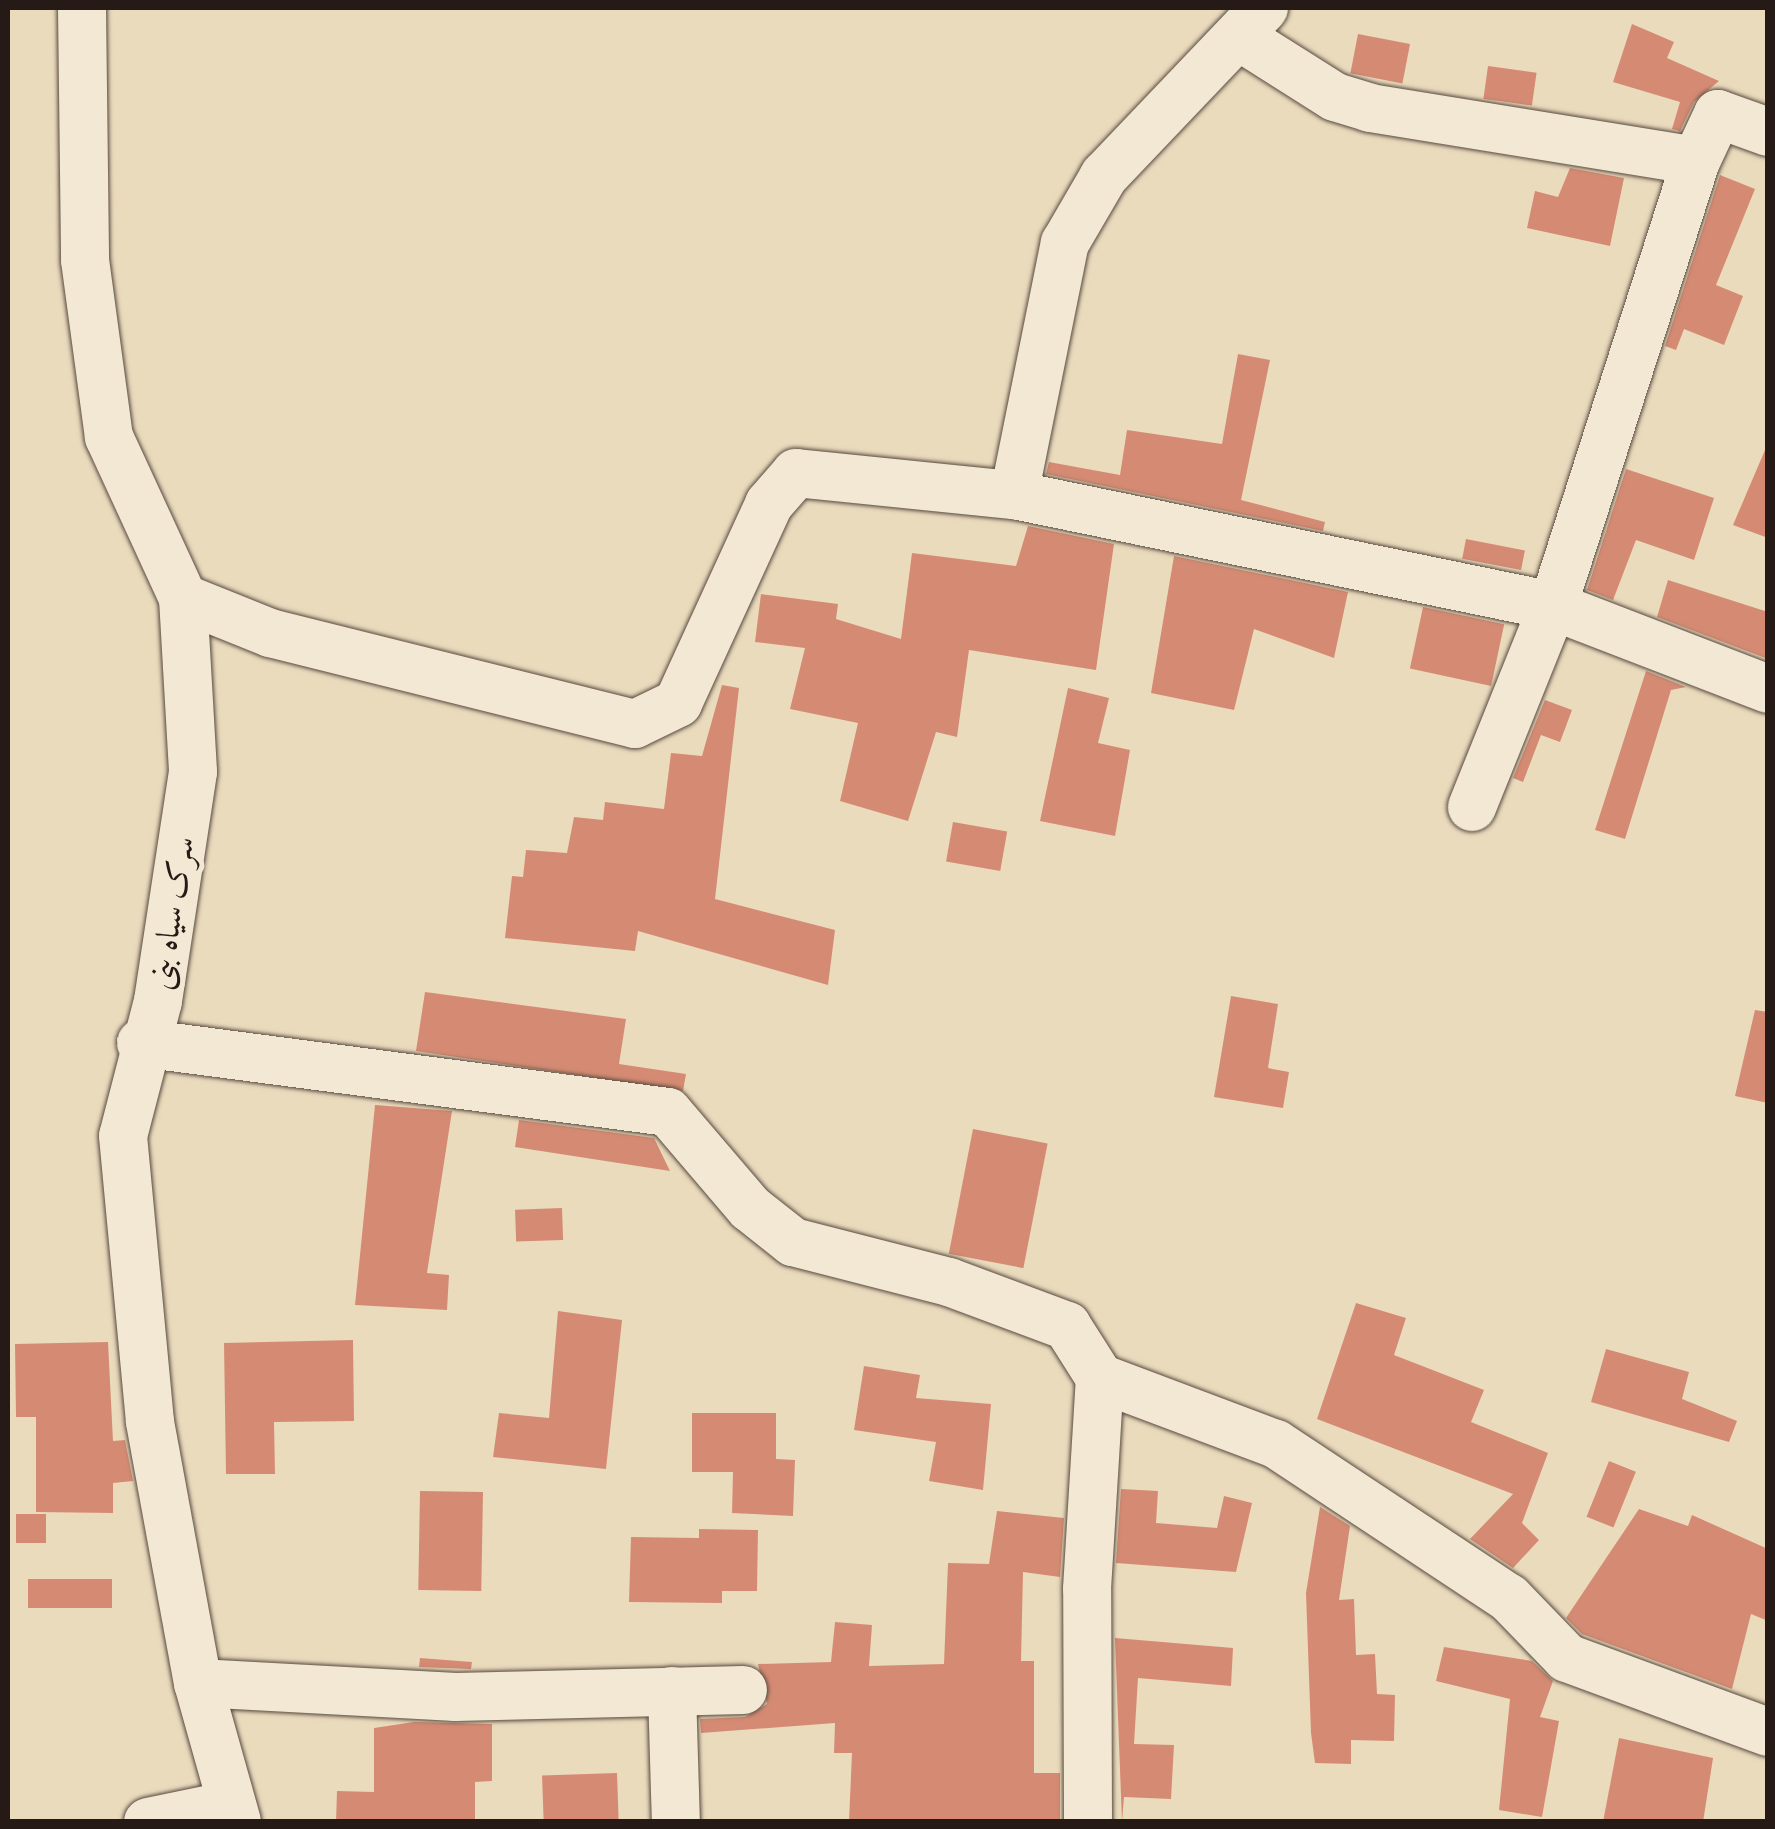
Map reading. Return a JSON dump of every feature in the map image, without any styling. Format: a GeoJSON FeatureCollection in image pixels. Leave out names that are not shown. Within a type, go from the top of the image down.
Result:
{"type":"FeatureCollection","features":[{"type":"Feature","properties":{"kind":"street","name":"سرک سیاه بنی"},"geometry":{"type":"LineString","coordinates":[[82,8],[85,260],[109,437],[183,598],[193,772],[158,1001],[141,1043],[123,1136],[150,1422],[198,1683],[233,1813]]}},
{"type":"Feature","properties":{"kind":"street"},"geometry":{"type":"LineString","coordinates":[[1014,495],[1064,242],[1104,176],[1252,22],[1335,98],[1370,108],[1696,161]]}},
{"type":"Feature","properties":{"kind":"street"},"geometry":{"type":"LineString","coordinates":[[1472,807],[1553,606],[1696,161],[1718,114],[1768,132]]}},
{"type":"Feature","properties":{"kind":"street"},"geometry":{"type":"LineString","coordinates":[[183,598],[270,633],[636,724],[678,703],[769,504],[796,473],[1014,495],[1553,606],[1768,689]]}},
{"type":"Feature","properties":{"kind":"street"},"geometry":{"type":"LineString","coordinates":[[141,1043],[668,1112],[750,1208],[793,1242],[948,1282],[1068,1326],[1100,1378],[1087,1589],[1088,1822]]}},
{"type":"Feature","properties":{"kind":"street"},"geometry":{"type":"LineString","coordinates":[[1100,1378],[1276,1444],[1509,1598],[1567,1658],[1768,1732]]}},
{"type":"Feature","properties":{"kind":"street"},"geometry":{"type":"LineString","coordinates":[[198,1683],[456,1697],[743,1690]]}},
{"type":"Feature","properties":{"kind":"street"},"geometry":{"type":"LineString","coordinates":[[672,1691],[676,1822]]}},
{"type":"Feature","properties":{"kind":"street"},"geometry":{"type":"LineString","coordinates":[[148,1822],[233,1813]]}},
{"type":"Feature","properties":{"kind":"building"},"geometry":{"type":"Polygon","coordinates":[[[1632,24],[1674,42],[1667,58],[1719,81],[1694,102],[1680,131],[1672,129],[1680,102],[1613,82],[1632,24]]]}},
{"type":"Feature","properties":{"kind":"building"},"geometry":{"type":"Polygon","coordinates":[[[1358,34],[1410,44],[1402,83],[1350,73],[1358,34]]]}},
{"type":"Feature","properties":{"kind":"building"},"geometry":{"type":"Polygon","coordinates":[[[1488,66],[1537,73],[1532,105],[1483,99],[1488,66]]]}},
{"type":"Feature","properties":{"kind":"building"},"geometry":{"type":"Polygon","coordinates":[[[1570,168],[1624,178],[1610,246],[1527,228],[1535,191],[1558,197],[1570,168]]]}},
{"type":"Feature","properties":{"kind":"building"},"geometry":{"type":"Polygon","coordinates":[[[1720,175],[1755,189],[1716,285],[1743,296],[1724,345],[1684,329],[1676,350],[1665,346],[1720,175]]]}},
{"type":"Feature","properties":{"kind":"building"},"geometry":{"type":"Polygon","coordinates":[[[1238,354],[1270,360],[1241,500],[1325,522],[1323,531],[1046,474],[1049,462],[1120,475],[1127,430],[1222,444],[1238,354]]]}},
{"type":"Feature","properties":{"kind":"building"},"geometry":{"type":"Polygon","coordinates":[[[1768,443],[1768,538],[1733,525],[1768,443]]]}},
{"type":"Feature","properties":{"kind":"building"},"geometry":{"type":"Polygon","coordinates":[[[1626,469],[1714,498],[1694,560],[1636,540],[1613,600],[1587,590],[1626,469]]]}},
{"type":"Feature","properties":{"kind":"building"},"geometry":{"type":"Polygon","coordinates":[[[1028,526],[1114,544],[1096,670],[969,650],[957,737],[936,732],[908,821],[840,801],[858,723],[790,709],[805,648],[755,642],[761,594],[838,604],[836,619],[901,639],[912,553],[1016,566],[1028,526]]]}},
{"type":"Feature","properties":{"kind":"building"},"geometry":{"type":"Polygon","coordinates":[[[1466,539],[1525,550],[1521,570],[1462,559],[1466,539]]]}},
{"type":"Feature","properties":{"kind":"building"},"geometry":{"type":"Polygon","coordinates":[[[1174,556],[1348,592],[1334,658],[1254,629],[1234,710],[1151,693],[1174,556]]]}},
{"type":"Feature","properties":{"kind":"building"},"geometry":{"type":"Polygon","coordinates":[[[1668,580],[1768,612],[1768,659],[1657,617],[1668,580]]]}},
{"type":"Feature","properties":{"kind":"building"},"geometry":{"type":"Polygon","coordinates":[[[1423,607],[1504,624],[1491,686],[1410,669],[1423,607]]]}},
{"type":"Feature","properties":{"kind":"building"},"geometry":{"type":"Polygon","coordinates":[[[1646,671],[1686,687],[1671,690],[1625,839],[1595,830],[1646,671]]]}},
{"type":"Feature","properties":{"kind":"building"},"geometry":{"type":"Polygon","coordinates":[[[722,685],[739,688],[715,899],[835,930],[828,985],[638,931],[635,951],[505,938],[512,876],[523,877],[526,850],[567,853],[574,817],[603,820],[605,802],[664,809],[671,753],[702,756],[722,685]]]}},
{"type":"Feature","properties":{"kind":"building"},"geometry":{"type":"Polygon","coordinates":[[[1068,688],[1109,698],[1098,743],[1130,750],[1115,836],[1040,821],[1068,688]]]}},
{"type":"Feature","properties":{"kind":"building"},"geometry":{"type":"Polygon","coordinates":[[[1545,700],[1572,710],[1560,742],[1541,735],[1523,782],[1513,778],[1545,700]]]}},
{"type":"Feature","properties":{"kind":"building"},"geometry":{"type":"Polygon","coordinates":[[[953,822],[1007,832],[1000,871],[946,861],[953,822]]]}},
{"type":"Feature","properties":{"kind":"building"},"geometry":{"type":"Polygon","coordinates":[[[425,992],[626,1019],[619,1064],[686,1074],[683,1091],[416,1051],[425,992]]]}},
{"type":"Feature","properties":{"kind":"building"},"geometry":{"type":"Polygon","coordinates":[[[1231,996],[1278,1004],[1268,1068],[1289,1072],[1283,1108],[1214,1097],[1231,996]]]}},
{"type":"Feature","properties":{"kind":"building"},"geometry":{"type":"Polygon","coordinates":[[[1755,1010],[1768,1012],[1768,1103],[1735,1096],[1755,1010]]]}},
{"type":"Feature","properties":{"kind":"building"},"geometry":{"type":"Polygon","coordinates":[[[375,1105],[452,1111],[427,1273],[449,1275],[447,1310],[355,1305],[375,1105]]]}},
{"type":"Feature","properties":{"kind":"building"},"geometry":{"type":"Polygon","coordinates":[[[519,1120],[654,1138],[670,1171],[515,1147],[519,1120]]]}},
{"type":"Feature","properties":{"kind":"building"},"geometry":{"type":"Polygon","coordinates":[[[973,1129],[1048,1144],[1023,1268],[949,1254],[973,1129]]]}},
{"type":"Feature","properties":{"kind":"building"},"geometry":{"type":"Polygon","coordinates":[[[562,1208],[563,1240],[516,1242],[515,1210],[562,1208]]]}},
{"type":"Feature","properties":{"kind":"building"},"geometry":{"type":"Polygon","coordinates":[[[1356,1303],[1406,1318],[1394,1355],[1484,1390],[1471,1422],[1548,1453],[1522,1523],[1539,1540],[1513,1568],[1470,1539],[1513,1494],[1317,1419],[1356,1303]]]}},
{"type":"Feature","properties":{"kind":"building"},"geometry":{"type":"Polygon","coordinates":[[[558,1311],[622,1320],[606,1469],[493,1457],[499,1413],[549,1418],[558,1311]]]}},
{"type":"Feature","properties":{"kind":"building"},"geometry":{"type":"Polygon","coordinates":[[[353,1340],[354,1421],[274,1422],[275,1474],[226,1474],[224,1343],[353,1340]]]}},
{"type":"Feature","properties":{"kind":"building"},"geometry":{"type":"Polygon","coordinates":[[[108,1342],[113,1441],[125,1440],[133,1481],[113,1483],[113,1513],[36,1512],[36,1417],[16,1417],[15,1344],[108,1342]]]}},
{"type":"Feature","properties":{"kind":"building"},"geometry":{"type":"Polygon","coordinates":[[[1606,1349],[1689,1372],[1682,1399],[1737,1421],[1729,1442],[1591,1402],[1606,1349]]]}},
{"type":"Feature","properties":{"kind":"building"},"geometry":{"type":"Polygon","coordinates":[[[864,1366],[920,1375],[916,1398],[991,1404],[983,1490],[929,1481],[936,1442],[854,1430],[864,1366]]]}},
{"type":"Feature","properties":{"kind":"building"},"geometry":{"type":"Polygon","coordinates":[[[692,1413],[776,1413],[776,1459],[795,1460],[793,1516],[732,1513],[733,1472],[692,1472],[692,1413]]]}},
{"type":"Feature","properties":{"kind":"building"},"geometry":{"type":"Polygon","coordinates":[[[1609,1461],[1636,1472],[1613,1527],[1587,1517],[1609,1461]]]}},
{"type":"Feature","properties":{"kind":"building"},"geometry":{"type":"Polygon","coordinates":[[[1121,1489],[1158,1491],[1156,1523],[1217,1528],[1224,1496],[1252,1503],[1236,1572],[1116,1563],[1121,1489]]]}},
{"type":"Feature","properties":{"kind":"building"},"geometry":{"type":"Polygon","coordinates":[[[420,1491],[483,1492],[481,1591],[418,1590],[420,1491]]]}},
{"type":"Feature","properties":{"kind":"building"},"geometry":{"type":"Polygon","coordinates":[[[1320,1507],[1350,1526],[1339,1600],[1354,1599],[1356,1655],[1375,1654],[1377,1694],[1395,1695],[1394,1741],[1351,1740],[1351,1764],[1315,1763],[1311,1733],[1306,1593],[1320,1507]]]}},
{"type":"Feature","properties":{"kind":"building"},"geometry":{"type":"Polygon","coordinates":[[[1639,1509],[1688,1526],[1692,1515],[1768,1549],[1768,1621],[1751,1614],[1732,1689],[1582,1634],[1566,1618],[1639,1509]]]}},
{"type":"Feature","properties":{"kind":"building"},"geometry":{"type":"Polygon","coordinates":[[[997,1511],[1064,1518],[1060,1577],[1023,1572],[1021,1661],[1034,1661],[1034,1773],[1060,1773],[1060,1822],[849,1822],[852,1753],[834,1753],[835,1723],[701,1733],[700,1719],[745,1717],[767,1704],[758,1664],[831,1662],[835,1622],[872,1625],[869,1666],[944,1664],[948,1563],[989,1564],[997,1511]]]}},
{"type":"Feature","properties":{"kind":"building"},"geometry":{"type":"Polygon","coordinates":[[[16,1514],[46,1514],[46,1543],[16,1543],[16,1514]]]}},
{"type":"Feature","properties":{"kind":"building"},"geometry":{"type":"Polygon","coordinates":[[[699,1529],[758,1530],[757,1591],[722,1591],[722,1603],[629,1602],[631,1537],[699,1538],[699,1529]]]}},
{"type":"Feature","properties":{"kind":"building"},"geometry":{"type":"Polygon","coordinates":[[[28,1579],[112,1579],[112,1608],[28,1608],[28,1579]]]}},
{"type":"Feature","properties":{"kind":"building"},"geometry":{"type":"Polygon","coordinates":[[[1115,1638],[1233,1648],[1231,1686],[1138,1678],[1134,1744],[1174,1745],[1171,1799],[1124,1797],[1122,1822],[1115,1638]]]}},
{"type":"Feature","properties":{"kind":"building"},"geometry":{"type":"Polygon","coordinates":[[[1444,1647],[1532,1661],[1553,1681],[1540,1717],[1559,1721],[1542,1817],[1499,1810],[1510,1699],[1436,1681],[1444,1647]]]}},
{"type":"Feature","properties":{"kind":"building"},"geometry":{"type":"Polygon","coordinates":[[[420,1658],[472,1662],[471,1669],[419,1667],[420,1658]]]}},
{"type":"Feature","properties":{"kind":"building"},"geometry":{"type":"Polygon","coordinates":[[[414,1722],[492,1724],[492,1781],[475,1782],[475,1822],[336,1822],[337,1791],[374,1792],[374,1728],[414,1722]]]}},
{"type":"Feature","properties":{"kind":"building"},"geometry":{"type":"Polygon","coordinates":[[[1619,1738],[1713,1758],[1703,1822],[1603,1822],[1619,1738]]]}},
{"type":"Feature","properties":{"kind":"building"},"geometry":{"type":"Polygon","coordinates":[[[617,1773],[619,1822],[544,1822],[542,1776],[617,1773]]]}}]}
